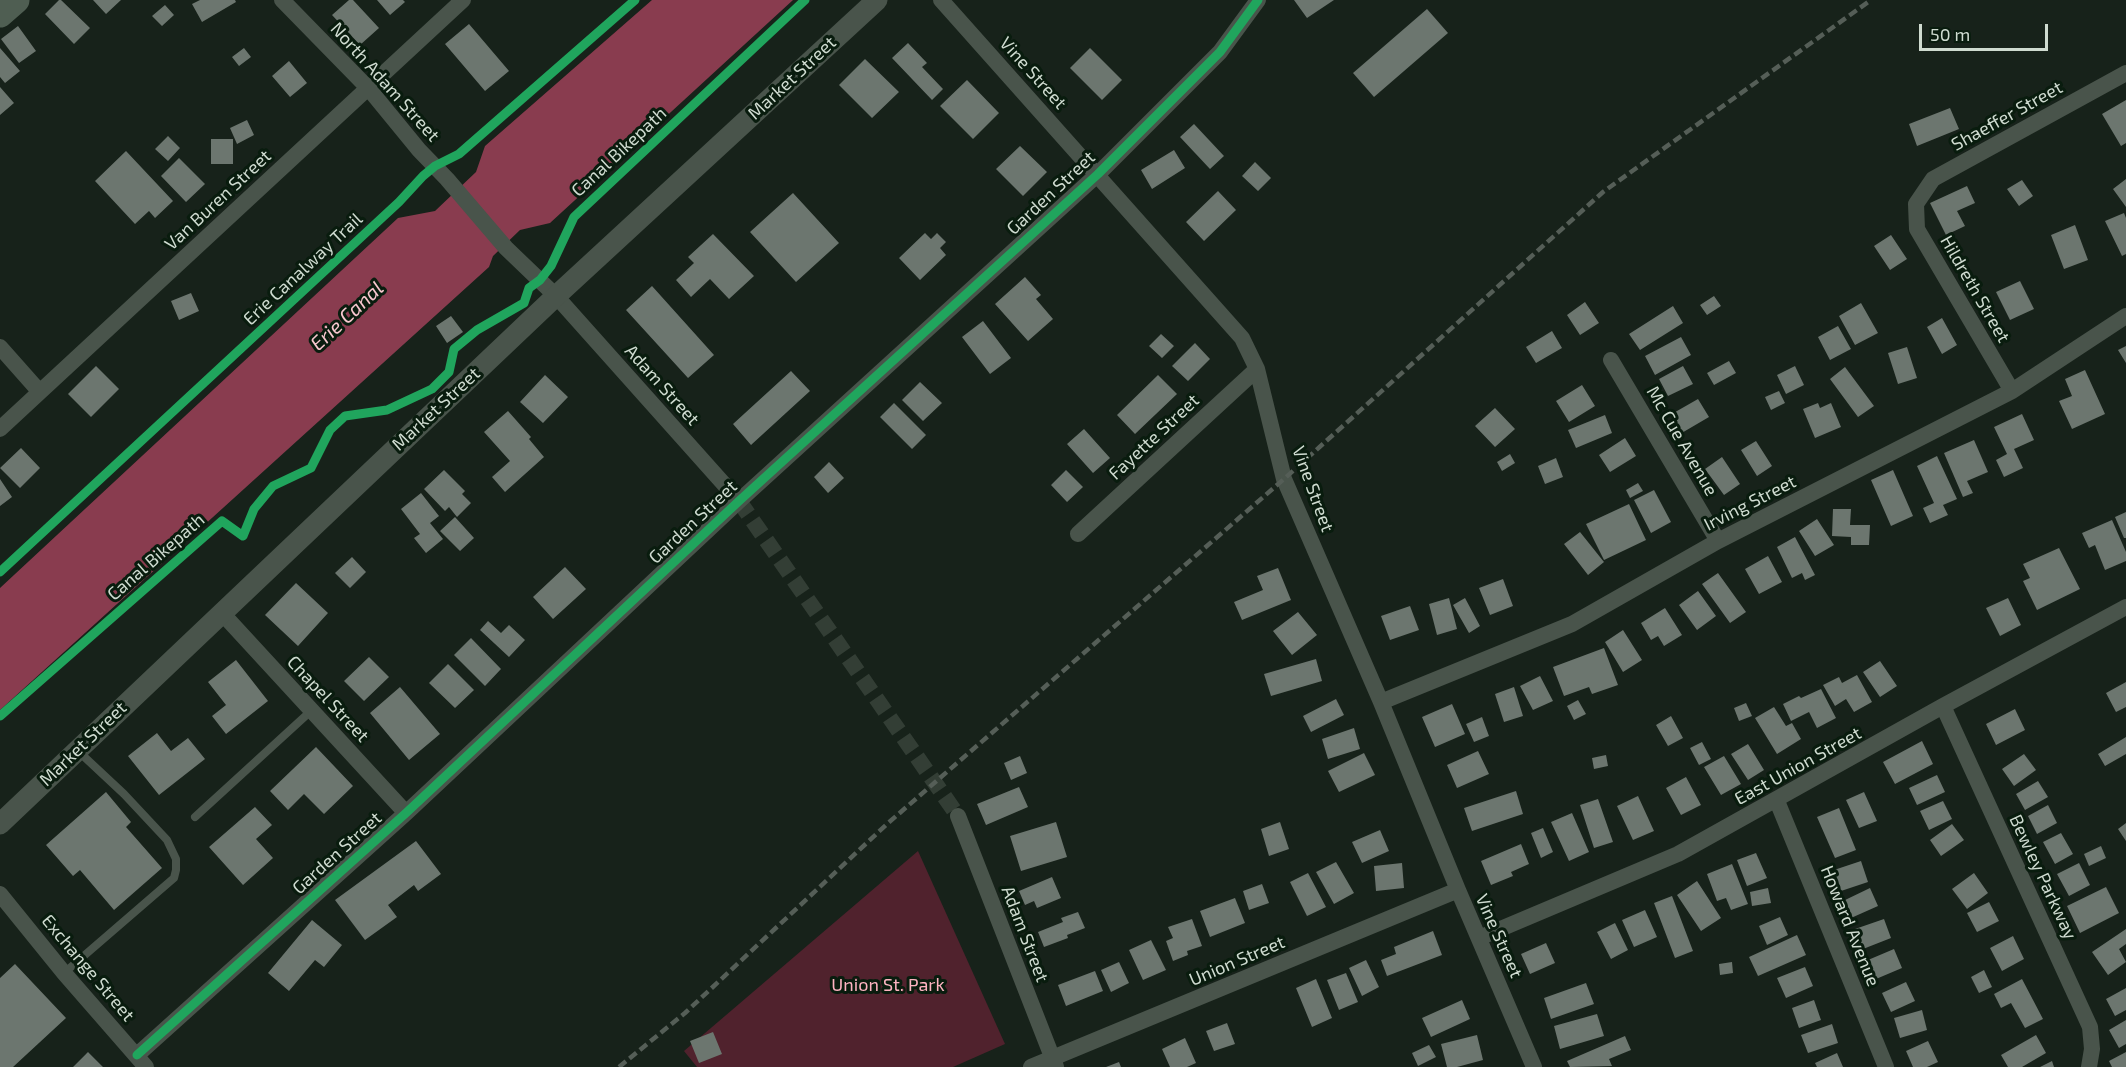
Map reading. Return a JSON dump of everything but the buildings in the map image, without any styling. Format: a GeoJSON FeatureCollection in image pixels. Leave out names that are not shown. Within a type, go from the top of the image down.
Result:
{"type":"FeatureCollection","features":[{"type":"Feature","properties":{"kind":"main road"},"geometry":{"type":"LineString","coordinates":[[0,14],[16,0]]}},
{"type":"Feature","properties":{"kind":"street","name":"North Adam Street"},"geometry":{"type":"LineString","coordinates":[[282,0],[369,88],[419,150],[506,248],[556,296]]}},
{"type":"Feature","properties":{"kind":"street","name":"Van Buren Street"},"geometry":{"type":"LineString","coordinates":[[0,429],[463,0]]}},
{"type":"Feature","properties":{"kind":"street","name":"Market Street"},"geometry":{"type":"LineString","coordinates":[[0,824],[556,296],[877,0]]}},
{"type":"Feature","properties":{"kind":"street","name":"Vine Street"},"geometry":{"type":"LineString","coordinates":[[941,0],[1242,338],[1257,369],[1284,480],[1381,702],[1534,1067]]}},
{"type":"Feature","properties":{"kind":"street","name":"Garden Street"},"geometry":{"type":"LineString","coordinates":[[141,1061],[739,501],[1098,174],[1220,52],[1258,0]]}},
{"type":"Feature","properties":{"kind":"street","name":"Shaeffer Street"},"geometry":{"type":"LineString","coordinates":[[1916,204],[1933,179],[2126,73]]}},
{"type":"Feature","properties":{"kind":"street","name":"Hildreth Street"},"geometry":{"type":"LineString","coordinates":[[1916,204],[1917,229],[2012,391]]}},
{"type":"Feature","properties":{"kind":"street","name":"Adam Street"},"geometry":{"type":"LineString","coordinates":[[556,296],[739,501]]}},
{"type":"Feature","properties":{"kind":"street","name":"Irving Street"},"geometry":{"type":"LineString","coordinates":[[1381,702],[1572,624],[1718,541],[2012,391],[2126,316]]}},
{"type":"Feature","properties":{"kind":"street"},"geometry":{"type":"LineString","coordinates":[[0,346],[39,391]]}},
{"type":"Feature","properties":{"kind":"street","name":"Mc Cue Avenue"},"geometry":{"type":"LineString","coordinates":[[1611,360],[1718,541]]}},
{"type":"Feature","properties":{"kind":"street","name":"Fayette Street"},"geometry":{"type":"LineString","coordinates":[[1078,534],[1257,369]]}},
{"type":"Feature","properties":{"kind":"street","name":"East Union Street"},"geometry":{"type":"LineString","coordinates":[[1479,938],[1678,854],[1777,801],[1943,706],[2126,608]]}},
{"type":"Feature","properties":{"kind":"street","name":"Chapel Street"},"geometry":{"type":"LineString","coordinates":[[221,612],[406,813]]}},
{"type":"Feature","properties":{"kind":"street","name":"Bewley Parkway"},"geometry":{"type":"LineString","coordinates":[[1943,706],[2090,1027],[2092,1049],[2089,1067]]}},
{"type":"Feature","properties":{"kind":"street","name":"Howard Avenue"},"geometry":{"type":"LineString","coordinates":[[1777,801],[1886,1067]]}},
{"type":"Feature","properties":{"kind":"street","name":"Adam Street"},"geometry":{"type":"LineString","coordinates":[[958,816],[1054,1063]]}},
{"type":"Feature","properties":{"kind":"street","name":"Union Street"},"geometry":{"type":"LineString","coordinates":[[1031,1067],[1054,1063],[1458,890]]}},
{"type":"Feature","properties":{"kind":"street","name":"Exchange Street"},"geometry":{"type":"LineString","coordinates":[[0,894],[64,973],[141,1061]]}},
{"type":"Feature","properties":{"kind":"lane"},"geometry":{"type":"LineString","coordinates":[[195,817],[312,710]]}},
{"type":"Feature","properties":{"kind":"lane"},"geometry":{"type":"LineString","coordinates":[[64,973],[174,878],[176,870],[176,859],[167,840],[124,794],[77,750]]}},
{"type":"Feature","properties":{"kind":"green space","name":"Union St. Park"},"geometry":{"type":"Polygon","coordinates":[[[918,851],[1005,1044],[953,1067],[697,1067],[684,1051],[918,851]]]}},
{"type":"Feature","properties":{"kind":"water","name":"Erie Canal"},"geometry":{"type":"Polygon","coordinates":[[[652,0],[793,0],[550,223],[520,230],[493,256],[489,267],[0,710],[0,588],[398,218],[435,211],[476,172],[485,146],[652,0]]]}},
{"type":"Feature","properties":{"kind":"tunnel"},"geometry":{"type":"LineString","coordinates":[[739,501],[958,816]]}},
{"type":"Feature","properties":{"kind":"railway"},"geometry":{"type":"LineString","coordinates":[[619,1067],[685,1013],[887,824],[1284,479],[1603,192],[1871,0]]}},
{"type":"Feature","properties":{"kind":"cycle path","name":"Erie Canalway Trail"},"geometry":{"type":"LineString","coordinates":[[0,572],[399,202],[423,176],[435,166],[459,154],[635,0]]}},
{"type":"Feature","properties":{"kind":"cycle path","name":"Canal Bikepath"},"geometry":{"type":"LineString","coordinates":[[0,716],[222,521],[243,536],[254,509],[273,486],[311,468],[330,430],[345,416],[387,410],[432,389],[449,372],[454,349],[477,330],[524,303],[529,288],[540,280],[551,266],[574,217],[805,0]]}},
{"type":"Feature","properties":{"kind":"cycle path"},"geometry":{"type":"LineString","coordinates":[[137,1055],[406,813],[739,501],[1098,174],[1220,52],[1258,0]]}}]}
